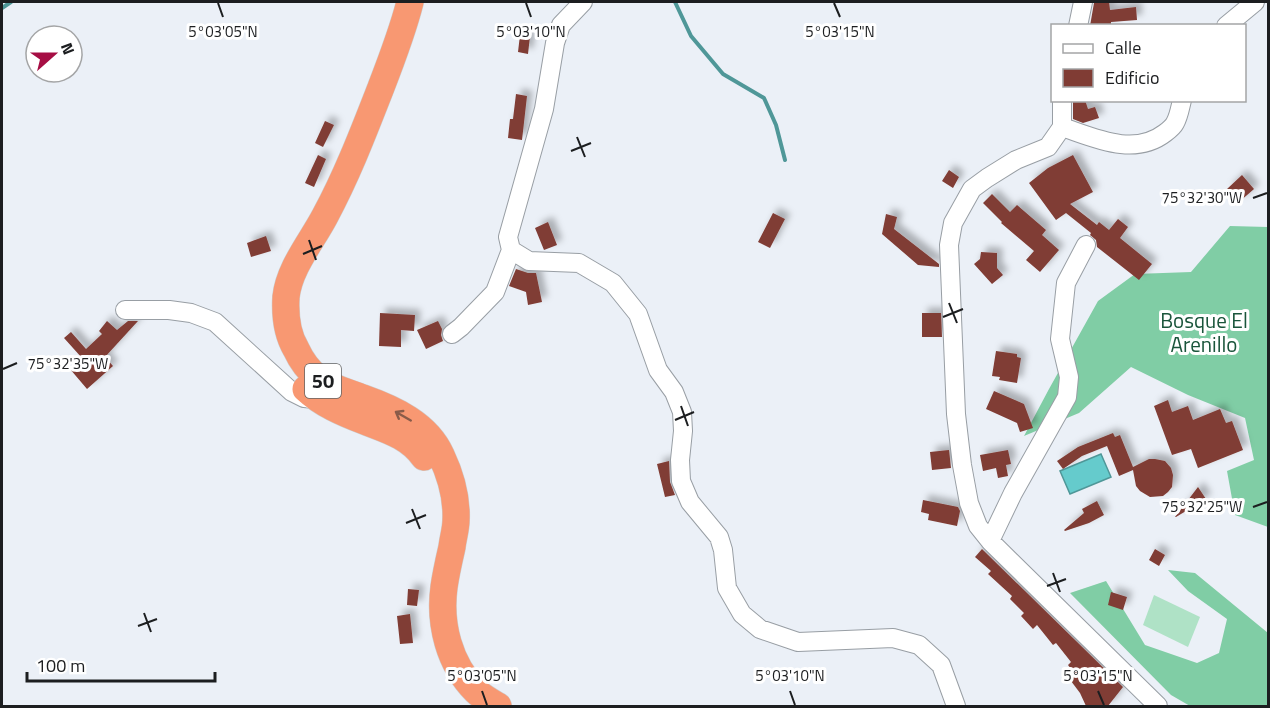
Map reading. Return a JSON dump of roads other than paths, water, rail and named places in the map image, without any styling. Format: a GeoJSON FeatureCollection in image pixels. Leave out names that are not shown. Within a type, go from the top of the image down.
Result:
{"type":"FeatureCollection","features":[{"type":"Feature","properties":{"kind":"highway","name":"50"},"geometry":{"type":"LineString","coordinates":[[396,2],[373,72],[338,158],[316,205],[293,241],[279,269],[268,309],[278,347],[300,383],[317,399],[354,418],[405,438],[417,448],[436,476],[442,500],[443,517],[431,585],[436,650],[446,674],[458,695],[468,706]]}},
{"type":"Feature","properties":{"kind":"highway","name":"50"},"geometry":{"type":"LineString","coordinates":[[410,2],[397,48],[357,149],[326,216],[292,274],[286,295],[286,318],[291,341],[303,362],[318,379],[412,421],[428,434],[440,451],[450,475],[456,500],[456,523],[444,588],[442,618],[446,637],[463,677],[477,693],[498,706]]}},
{"type":"Feature","properties":{"kind":"street"},"geometry":{"type":"LineString","coordinates":[[452,334],[495,292],[511,250],[508,237],[544,109],[555,44],[561,25],[583,2]]}},
{"type":"Feature","properties":{"kind":"street"},"geometry":{"type":"LineString","coordinates":[[1078,24],[1083,2]]}},
{"type":"Feature","properties":{"kind":"street"},"geometry":{"type":"LineString","coordinates":[[1228,24],[1255,2]]}},
{"type":"Feature","properties":{"kind":"street"},"geometry":{"type":"LineString","coordinates":[[1062,102],[1062,127],[1048,147],[1016,160],[987,177],[972,189],[953,222],[949,245],[956,414],[962,465],[969,503],[978,526],[990,541],[1158,706]]}},
{"type":"Feature","properties":{"kind":"street"},"geometry":{"type":"LineString","coordinates":[[1062,127],[1123,145],[1149,142],[1173,127],[1177,121],[1182,102]]}},
{"type":"Feature","properties":{"kind":"street"},"geometry":{"type":"LineString","coordinates":[[990,541],[1013,493],[1067,397],[1069,377],[1060,339],[1066,283],[1086,245]]}},
{"type":"Feature","properties":{"kind":"street"},"geometry":{"type":"LineString","coordinates":[[511,250],[529,261],[579,263],[613,283],[638,314],[658,370],[674,392],[682,412],[681,481],[690,502],[719,537],[723,550],[727,588],[742,614],[760,629],[798,642],[893,638],[919,645],[941,665],[956,706]]}},
{"type":"Feature","properties":{"kind":"street"},"geometry":{"type":"LineString","coordinates":[[125,310],[169,310],[191,313],[215,322],[292,392],[304,398],[317,399]]}},
{"type":"Feature","properties":{"kind":"water"},"geometry":{"type":"Polygon","coordinates":[[[1101,454],[1111,477],[1070,494],[1060,471],[1101,454]]]}},
{"type":"Feature","properties":{"kind":"waterway"},"geometry":{"type":"LineString","coordinates":[[2,8],[11,2]]}},
{"type":"Feature","properties":{"kind":"waterway"},"geometry":{"type":"LineString","coordinates":[[675,2],[691,36],[723,74],[764,98],[776,125],[785,160]]}},
{"type":"Feature","properties":{"kind":"park label","name":"Bosque El Arenillo"},"geometry":{"type":"Point","coordinates":[1204,333]}}]}
